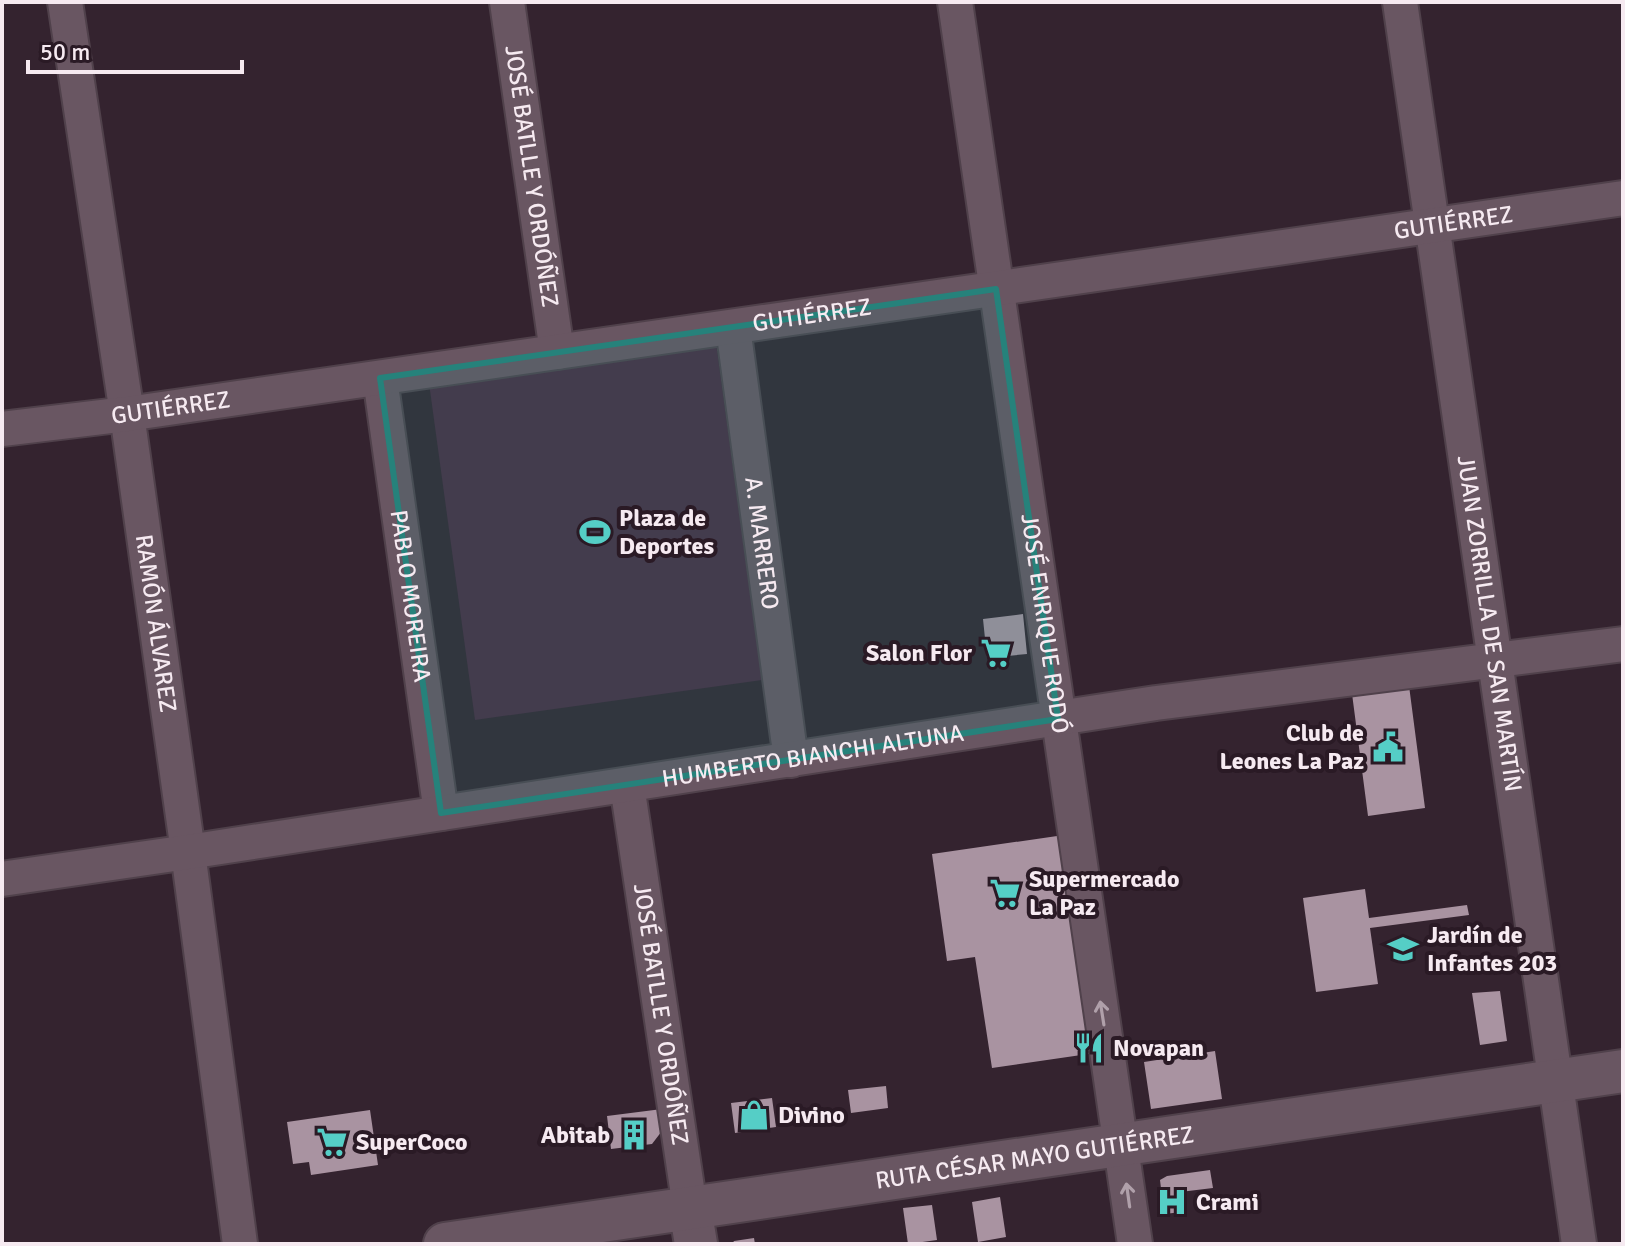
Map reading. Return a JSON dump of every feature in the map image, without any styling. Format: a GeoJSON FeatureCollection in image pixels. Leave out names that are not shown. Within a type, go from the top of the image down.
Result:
{"type":"FeatureCollection","features":[{"type":"Feature","properties":{"kind":"street","name":"RAMÓN ÁLVAREZ"},"geometry":{"type":"LineString","coordinates":[[65,2],[127,414],[240,1244]]}},
{"type":"Feature","properties":{"kind":"street","name":"JOSÉ BATLLE Y ORDÓÑEZ"},"geometry":{"type":"LineString","coordinates":[[507,2],[557,352]]}},
{"type":"Feature","properties":{"kind":"street","name":"JOSÉ ENRIQUE RODÓ"},"geometry":{"type":"LineString","coordinates":[[955,2],[1135,1244]]}},
{"type":"Feature","properties":{"kind":"street","name":"JUAN ZORRILLA DE SAN MARTÍN"},"geometry":{"type":"LineString","coordinates":[[1400,2],[1579,1244]]}},
{"type":"Feature","properties":{"kind":"street","name":"GUTIÉRREZ"},"geometry":{"type":"LineString","coordinates":[[2,429],[380,378],[1623,198]]}},
{"type":"Feature","properties":{"kind":"street","name":"A. MARRERO"},"geometry":{"type":"LineString","coordinates":[[733,327],[791,760]]}},
{"type":"Feature","properties":{"kind":"street","name":"PABLO MOREIRA"},"geometry":{"type":"LineString","coordinates":[[380,378],[441,813]]}},
{"type":"Feature","properties":{"kind":"street","name":"HUMBERTO BIANCHI ALTUNA"},"geometry":{"type":"LineString","coordinates":[[2,879],[1156,703],[1623,644]]}},
{"type":"Feature","properties":{"kind":"street","name":"JOSÉ BATLLE Y ORDÓÑEZ"},"geometry":{"type":"LineString","coordinates":[[627,785],[693,1226]]}},
{"type":"Feature","properties":{"kind":"street","name":"RUTA CÉSAR MAYO GUTIÉRREZ"},"geometry":{"type":"LineString","coordinates":[[445,1244],[693,1226],[1122,1145],[1623,1071]]}},
{"type":"Feature","properties":{"kind":"highlighted area"},"geometry":{"type":"Polygon","coordinates":[[[996,289],[1058,719],[441,813],[380,378],[996,289]]]}},
{"type":"Feature","properties":{"kind":"shaded area","name":"Plaza de Deportes"},"geometry":{"type":"Polygon","coordinates":[[[716,343],[762,680],[475,720],[429,383],[716,343]]]}},
{"type":"Feature","properties":{"kind":"building"},"geometry":{"type":"Polygon","coordinates":[[[1023,614],[1027,654],[987,658],[983,619],[1023,614]]]}},
{"type":"Feature","properties":{"kind":"building","name":"Club de Leones La Paz"},"geometry":{"type":"Polygon","coordinates":[[[1408,678],[1425,808],[1368,816],[1351,686],[1408,678]]]}},
{"type":"Feature","properties":{"kind":"building"},"geometry":{"type":"Polygon","coordinates":[[[1064,835],[1095,1053],[992,1068],[975,957],[947,961],[932,854],[1064,835]]]}},
{"type":"Feature","properties":{"kind":"building"},"geometry":{"type":"Polygon","coordinates":[[[1365,889],[1369,918],[1467,905],[1469,915],[1370,928],[1378,984],[1316,992],[1303,898],[1365,889]]]}},
{"type":"Feature","properties":{"kind":"building"},"geometry":{"type":"Polygon","coordinates":[[[1500,991],[1507,1041],[1480,1045],[1472,993],[1500,991]]]}},
{"type":"Feature","properties":{"kind":"building"},"geometry":{"type":"Polygon","coordinates":[[[1215,1051],[1222,1099],[1151,1109],[1144,1062],[1215,1051]]]}},
{"type":"Feature","properties":{"kind":"building"},"geometry":{"type":"Polygon","coordinates":[[[886,1086],[888,1108],[851,1113],[848,1090],[886,1086]]]}},
{"type":"Feature","properties":{"kind":"building","name":"Divino"},"geometry":{"type":"Polygon","coordinates":[[[772,1098],[776,1127],[735,1133],[731,1103],[772,1098]]]}},
{"type":"Feature","properties":{"kind":"building","name":"Abitab"},"geometry":{"type":"Polygon","coordinates":[[[662,1109],[665,1127],[652,1144],[611,1149],[607,1116],[662,1109]]]}},
{"type":"Feature","properties":{"kind":"building","name":"SuperCoco"},"geometry":{"type":"Polygon","coordinates":[[[370,1110],[378,1165],[311,1175],[309,1162],[293,1164],[287,1122],[370,1110]]]}},
{"type":"Feature","properties":{"kind":"building","name":"Crami"},"geometry":{"type":"Polygon","coordinates":[[[1210,1170],[1213,1188],[1180,1192],[1182,1212],[1164,1214],[1160,1180],[1167,1176],[1210,1170]]]}},
{"type":"Feature","properties":{"kind":"building"},"geometry":{"type":"Polygon","coordinates":[[[1000,1197],[1006,1237],[978,1242],[972,1202],[1000,1197]]]}},
{"type":"Feature","properties":{"kind":"building"},"geometry":{"type":"Polygon","coordinates":[[[932,1205],[937,1240],[908,1244],[903,1208],[932,1205]]]}},
{"type":"Feature","properties":{"kind":"building"},"geometry":{"type":"Polygon","coordinates":[[[754,1238],[755,1244],[732,1244],[734,1241],[754,1238]]]}},
{"type":"Feature","properties":{"kind":"place","name":"Plaza de Deportes"},"geometry":{"type":"Point","coordinates":[595,532]}},
{"type":"Feature","properties":{"kind":"place","name":"Salon Flor"},"geometry":{"type":"Point","coordinates":[996,653]}},
{"type":"Feature","properties":{"kind":"place","name":"Club de Leones La Paz"},"geometry":{"type":"Point","coordinates":[1388,747]}},
{"type":"Feature","properties":{"kind":"place","name":"Supermercado La Paz"},"geometry":{"type":"Point","coordinates":[1005,893]}},
{"type":"Feature","properties":{"kind":"place","name":"Jardín de Infantes 203"},"geometry":{"type":"Point","coordinates":[1403,949]}},
{"type":"Feature","properties":{"kind":"place","name":"Novapan"},"geometry":{"type":"Point","coordinates":[1089,1048]}},
{"type":"Feature","properties":{"kind":"place","name":"Divino"},"geometry":{"type":"Point","coordinates":[754,1115]}},
{"type":"Feature","properties":{"kind":"place","name":"Abitab"},"geometry":{"type":"Point","coordinates":[634,1135]}},
{"type":"Feature","properties":{"kind":"place","name":"SuperCoco"},"geometry":{"type":"Point","coordinates":[332,1142]}},
{"type":"Feature","properties":{"kind":"place","name":"Crami"},"geometry":{"type":"Point","coordinates":[1172,1202]}}]}
